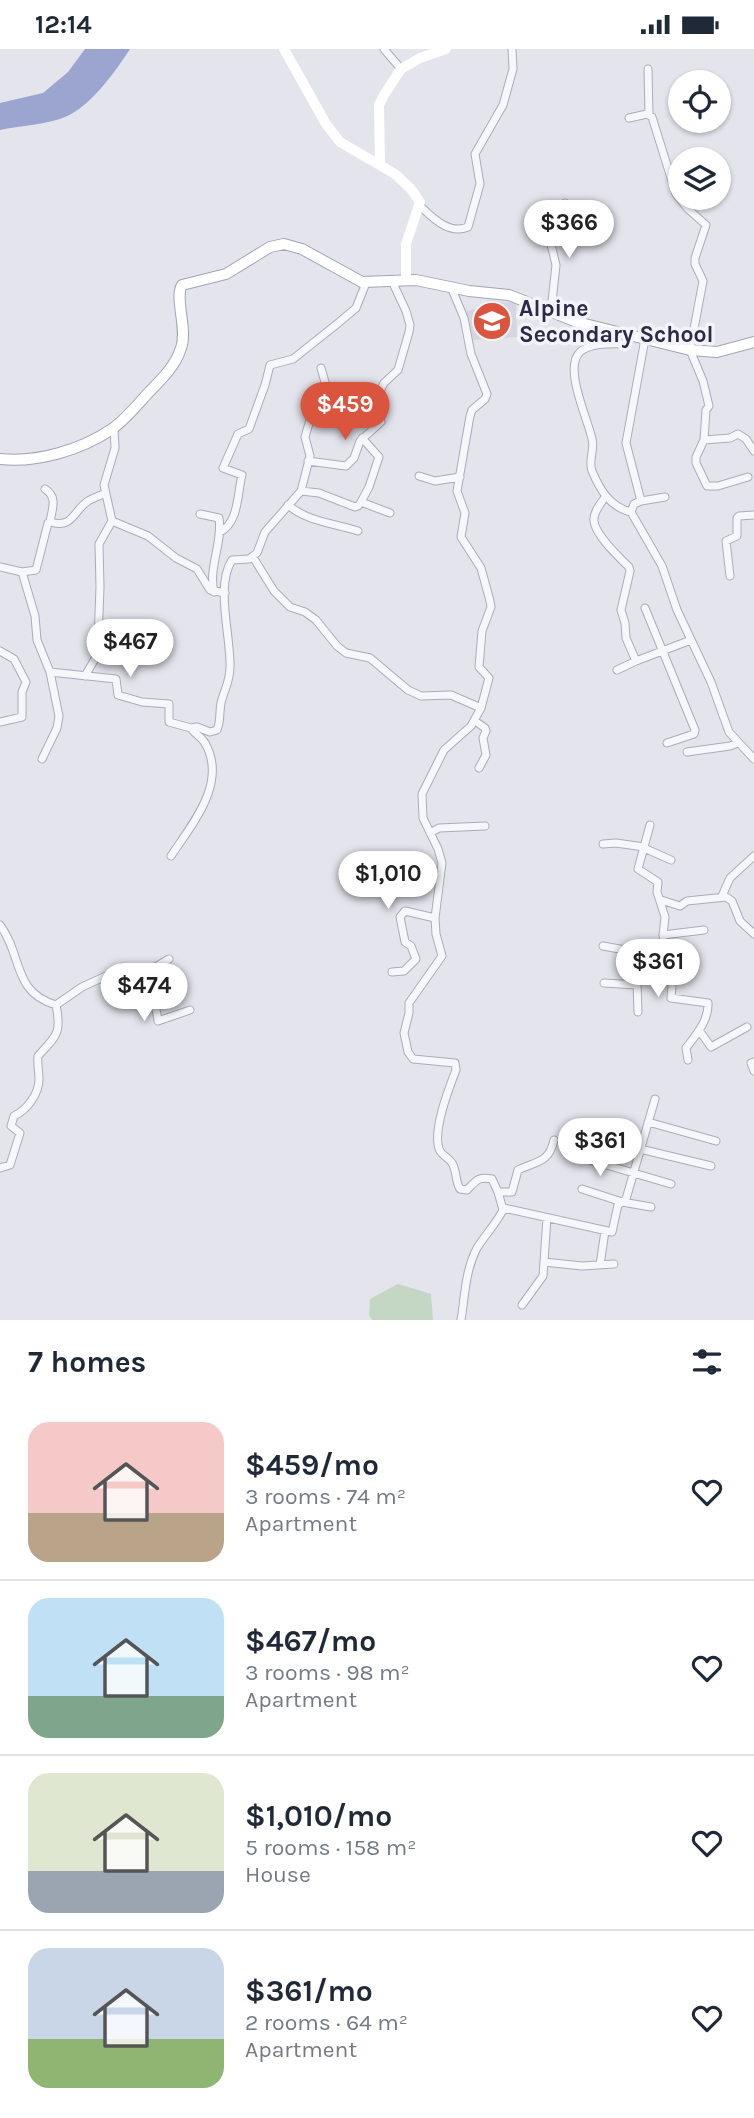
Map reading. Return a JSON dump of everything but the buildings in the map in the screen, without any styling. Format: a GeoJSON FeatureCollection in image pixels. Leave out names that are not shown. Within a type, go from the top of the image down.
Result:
{"type":"FeatureCollection","features":[{"type":"Feature","properties":{"kind":"main road"},"geometry":{"type":"LineString","coordinates":[[0,459],[26,459],[57,453],[114,428],[162,380],[175,361],[184,336],[179,290],[186,283],[226,274],[270,247],[284,244],[313,254],[352,279],[366,283],[406,279],[509,295],[577,321],[690,350],[717,352],[754,342]]}},
{"type":"Feature","properties":{"kind":"street"},"geometry":{"type":"LineString","coordinates":[[284,49],[326,124],[340,142],[380,163],[411,189],[420,202],[407,236],[406,279]]}},
{"type":"Feature","properties":{"kind":"street"},"geometry":{"type":"LineString","coordinates":[[384,49],[401,69]]}},
{"type":"Feature","properties":{"kind":"street"},"geometry":{"type":"LineString","coordinates":[[380,163],[379,105],[401,69],[420,58],[446,49]]}},
{"type":"Feature","properties":{"kind":"street"},"geometry":{"type":"LineString","coordinates":[[420,206],[434,219],[455,230],[468,227],[480,184],[475,154],[503,105],[513,69],[512,49]]}},
{"type":"Feature","properties":{"kind":"street"},"geometry":{"type":"LineString","coordinates":[[648,69],[649,115],[654,121],[676,194],[706,225],[695,258],[703,281],[690,350],[708,394],[709,406],[706,410],[704,440],[696,463],[708,486],[718,486],[748,477]]}},
{"type":"Feature","properties":{"kind":"street"},"geometry":{"type":"LineString","coordinates":[[629,118],[649,115]]}},
{"type":"Feature","properties":{"kind":"street"},"geometry":{"type":"LineString","coordinates":[[551,311],[556,265],[548,232],[550,224],[565,202]]}},
{"type":"Feature","properties":{"kind":"street"},"geometry":{"type":"LineString","coordinates":[[307,461],[346,466],[354,457],[362,438],[382,422],[374,403],[384,383],[398,370],[410,325],[392,281]]}},
{"type":"Feature","properties":{"kind":"street"},"geometry":{"type":"LineString","coordinates":[[220,532],[229,527],[234,517],[242,475],[223,468],[239,434],[249,429],[270,365],[293,359],[356,308],[366,283]]}},
{"type":"Feature","properties":{"kind":"street"},"geometry":{"type":"LineString","coordinates":[[451,287],[464,318],[471,354],[487,394],[471,412],[457,491],[464,513],[461,537],[481,568],[491,607],[482,631],[479,667],[489,678],[475,721],[443,750],[424,787],[422,811],[442,863],[436,918],[436,934],[442,956],[411,998],[404,1037],[413,1059],[455,1063],[456,1070],[443,1108],[438,1142],[442,1154],[453,1164],[460,1189],[467,1190],[474,1181],[484,1177],[492,1179],[503,1208],[473,1258],[467,1276],[461,1320]]}},
{"type":"Feature","properties":{"kind":"street"},"geometry":{"type":"LineString","coordinates":[[632,335],[627,344],[596,346],[584,349],[577,356],[573,370],[592,439],[591,468],[606,496],[618,509],[631,512],[662,566],[729,732],[754,759]]}},
{"type":"Feature","properties":{"kind":"street"},"geometry":{"type":"LineString","coordinates":[[641,501],[626,443],[645,339]]}},
{"type":"Feature","properties":{"kind":"street"},"geometry":{"type":"LineString","coordinates":[[321,368],[332,407]]}},
{"type":"Feature","properties":{"kind":"street"},"geometry":{"type":"LineString","coordinates":[[50,672],[116,679],[118,695],[142,702],[169,704],[169,722],[210,732],[217,730],[222,700],[228,689],[230,669],[225,580],[232,560],[253,557],[265,532],[302,491],[309,452],[305,437],[307,425],[314,416],[345,403],[374,403]]}},
{"type":"Feature","properties":{"kind":"street"},"geometry":{"type":"LineString","coordinates":[[85,676],[96,657],[98,642],[100,541],[112,521],[104,485],[115,448],[114,428]]}},
{"type":"Feature","properties":{"kind":"street"},"geometry":{"type":"LineString","coordinates":[[704,440],[718,440],[738,434],[746,439],[754,451]]}},
{"type":"Feature","properties":{"kind":"street"},"geometry":{"type":"LineString","coordinates":[[302,491],[319,493],[358,506],[369,488],[379,457],[362,438]]}},
{"type":"Feature","properties":{"kind":"street"},"geometry":{"type":"LineString","coordinates":[[419,476],[435,481],[460,477]]}},
{"type":"Feature","properties":{"kind":"street"},"geometry":{"type":"LineString","coordinates":[[0,567],[22,572],[36,571],[50,522],[53,496],[45,489]]}},
{"type":"Feature","properties":{"kind":"street"},"geometry":{"type":"LineString","coordinates":[[50,522],[63,525],[87,501],[104,494]]}},
{"type":"Feature","properties":{"kind":"street"},"geometry":{"type":"LineString","coordinates":[[606,496],[596,511],[594,521],[598,531],[629,567],[621,610],[626,638],[636,661]]}},
{"type":"Feature","properties":{"kind":"street"},"geometry":{"type":"LineString","coordinates":[[631,512],[634,505],[641,501],[665,497]]}},
{"type":"Feature","properties":{"kind":"street"},"geometry":{"type":"LineString","coordinates":[[360,502],[390,513]]}},
{"type":"Feature","properties":{"kind":"street"},"geometry":{"type":"LineString","coordinates":[[288,505],[296,512],[358,531]]}},
{"type":"Feature","properties":{"kind":"street"},"geometry":{"type":"LineString","coordinates":[[200,514],[219,518],[220,532],[211,579],[214,591]]}},
{"type":"Feature","properties":{"kind":"street"},"geometry":{"type":"LineString","coordinates":[[730,576],[726,541],[737,536],[739,516],[754,515]]}},
{"type":"Feature","properties":{"kind":"street"},"geometry":{"type":"LineString","coordinates":[[112,521],[148,536],[176,558],[197,569],[208,589],[225,593]]}},
{"type":"Feature","properties":{"kind":"street"},"geometry":{"type":"LineString","coordinates":[[253,557],[274,591],[290,607],[305,612],[316,620],[346,653],[370,658],[377,667],[408,690],[421,695],[451,695],[481,708]]}},
{"type":"Feature","properties":{"kind":"street"},"geometry":{"type":"LineString","coordinates":[[22,572],[35,615],[37,640],[50,672],[59,716],[57,728],[43,759]]}},
{"type":"Feature","properties":{"kind":"street"},"geometry":{"type":"LineString","coordinates":[[645,608],[695,730],[694,734],[667,743]]}},
{"type":"Feature","properties":{"kind":"street"},"geometry":{"type":"LineString","coordinates":[[617,670],[691,640]]}},
{"type":"Feature","properties":{"kind":"street"},"geometry":{"type":"LineString","coordinates":[[0,650],[14,659],[26,682],[22,692],[22,717],[0,722]]}},
{"type":"Feature","properties":{"kind":"street"},"geometry":{"type":"LineString","coordinates":[[475,721],[486,731],[483,738],[486,755],[480,768]]}},
{"type":"Feature","properties":{"kind":"street"},"geometry":{"type":"LineString","coordinates":[[171,856],[211,789],[209,752],[205,743],[191,728]]}},
{"type":"Feature","properties":{"kind":"street"},"geometry":{"type":"LineString","coordinates":[[687,752],[730,747],[738,743]]}},
{"type":"Feature","properties":{"kind":"street"},"geometry":{"type":"LineString","coordinates":[[650,825],[638,869],[658,882],[657,892],[665,917],[663,936],[672,985],[671,998],[708,1003],[708,1011],[699,1030],[686,1048],[688,1060]]}},
{"type":"Feature","properties":{"kind":"street"},"geometry":{"type":"LineString","coordinates":[[430,833],[439,828],[485,826]]}},
{"type":"Feature","properties":{"kind":"street"},"geometry":{"type":"LineString","coordinates":[[603,844],[616,843],[644,848],[671,860]]}},
{"type":"Feature","properties":{"kind":"street"},"geometry":{"type":"LineString","coordinates":[[722,896],[730,878],[754,856]]}},
{"type":"Feature","properties":{"kind":"street"},"geometry":{"type":"LineString","coordinates":[[661,900],[680,906],[687,901],[722,896],[732,901],[740,921],[754,934]]}},
{"type":"Feature","properties":{"kind":"street"},"geometry":{"type":"LineString","coordinates":[[392,972],[404,971],[416,959],[411,946],[405,942],[400,917],[405,911],[436,918]]}},
{"type":"Feature","properties":{"kind":"street"},"geometry":{"type":"LineString","coordinates":[[0,925],[27,987],[36,998],[56,1005]]}},
{"type":"Feature","properties":{"kind":"street"},"geometry":{"type":"LineString","coordinates":[[663,936],[704,930]]}},
{"type":"Feature","properties":{"kind":"street"},"geometry":{"type":"LineString","coordinates":[[603,946],[636,952],[666,949]]}},
{"type":"Feature","properties":{"kind":"street"},"geometry":{"type":"LineString","coordinates":[[636,952],[638,1012]]}},
{"type":"Feature","properties":{"kind":"street"},"geometry":{"type":"LineString","coordinates":[[169,959],[146,970],[123,968],[134,991],[155,1007],[158,1021],[190,1010]]}},
{"type":"Feature","properties":{"kind":"street"},"geometry":{"type":"LineString","coordinates":[[56,1005],[82,987],[106,976]]}},
{"type":"Feature","properties":{"kind":"street"},"geometry":{"type":"LineString","coordinates":[[604,983],[637,985]]}},
{"type":"Feature","properties":{"kind":"street"},"geometry":{"type":"LineString","coordinates":[[146,998],[179,986]]}},
{"type":"Feature","properties":{"kind":"street"},"geometry":{"type":"LineString","coordinates":[[0,1168],[10,1165],[18,1143],[20,1133],[11,1126],[15,1116],[24,1112],[36,1092],[39,1082],[38,1056],[56,1036],[59,1027],[56,1005]]}},
{"type":"Feature","properties":{"kind":"street"},"geometry":{"type":"LineString","coordinates":[[699,1030],[711,1047],[747,1027]]}},
{"type":"Feature","properties":{"kind":"street"},"geometry":{"type":"LineString","coordinates":[[754,1062],[751,1063],[754,1071]]}},
{"type":"Feature","properties":{"kind":"street"},"geometry":{"type":"LineString","coordinates":[[503,1208],[612,1232],[618,1205],[626,1199],[655,1099]]}},
{"type":"Feature","properties":{"kind":"street"},"geometry":{"type":"LineString","coordinates":[[648,1122],[716,1142]]}},
{"type":"Feature","properties":{"kind":"street"},"geometry":{"type":"LineString","coordinates":[[610,1139],[711,1166]]}},
{"type":"Feature","properties":{"kind":"street"},"geometry":{"type":"LineString","coordinates":[[498,1192],[512,1192],[518,1170],[544,1159],[552,1151],[554,1140]]}},
{"type":"Feature","properties":{"kind":"street"},"geometry":{"type":"LineString","coordinates":[[576,1156],[671,1184]]}},
{"type":"Feature","properties":{"kind":"street"},"geometry":{"type":"LineString","coordinates":[[582,1189],[622,1202],[650,1207]]}},
{"type":"Feature","properties":{"kind":"street"},"geometry":{"type":"LineString","coordinates":[[522,1305],[544,1276],[547,1217]]}},
{"type":"Feature","properties":{"kind":"street"},"geometry":{"type":"LineString","coordinates":[[600,1265],[605,1231]]}},
{"type":"Feature","properties":{"kind":"street"},"geometry":{"type":"LineString","coordinates":[[544,1262],[582,1266],[614,1264]]}},
{"type":"Feature","properties":{"kind":"shaded area","name":"Alpine Secondary School"},"geometry":{"type":"Polygon","coordinates":[[[487,300],[516,303],[517,337],[473,340],[466,311],[480,308],[480,305],[487,304],[487,300]]]}},
{"type":"Feature","properties":{"kind":"green space"},"geometry":{"type":"Polygon","coordinates":[[[398,1284],[431,1294],[433,1320],[372,1320],[369,1315],[370,1299],[398,1284]]]}},
{"type":"Feature","properties":{"kind":"water"},"geometry":{"type":"Polygon","coordinates":[[[85,49],[130,49],[102,88],[74,112],[50,121],[0,130],[0,103],[43,93],[68,72],[85,49]]]}},
{"type":"Feature","properties":{"kind":"place","name":"Alpine Secondary School"},"geometry":{"type":"Point","coordinates":[492,321]}}]}
